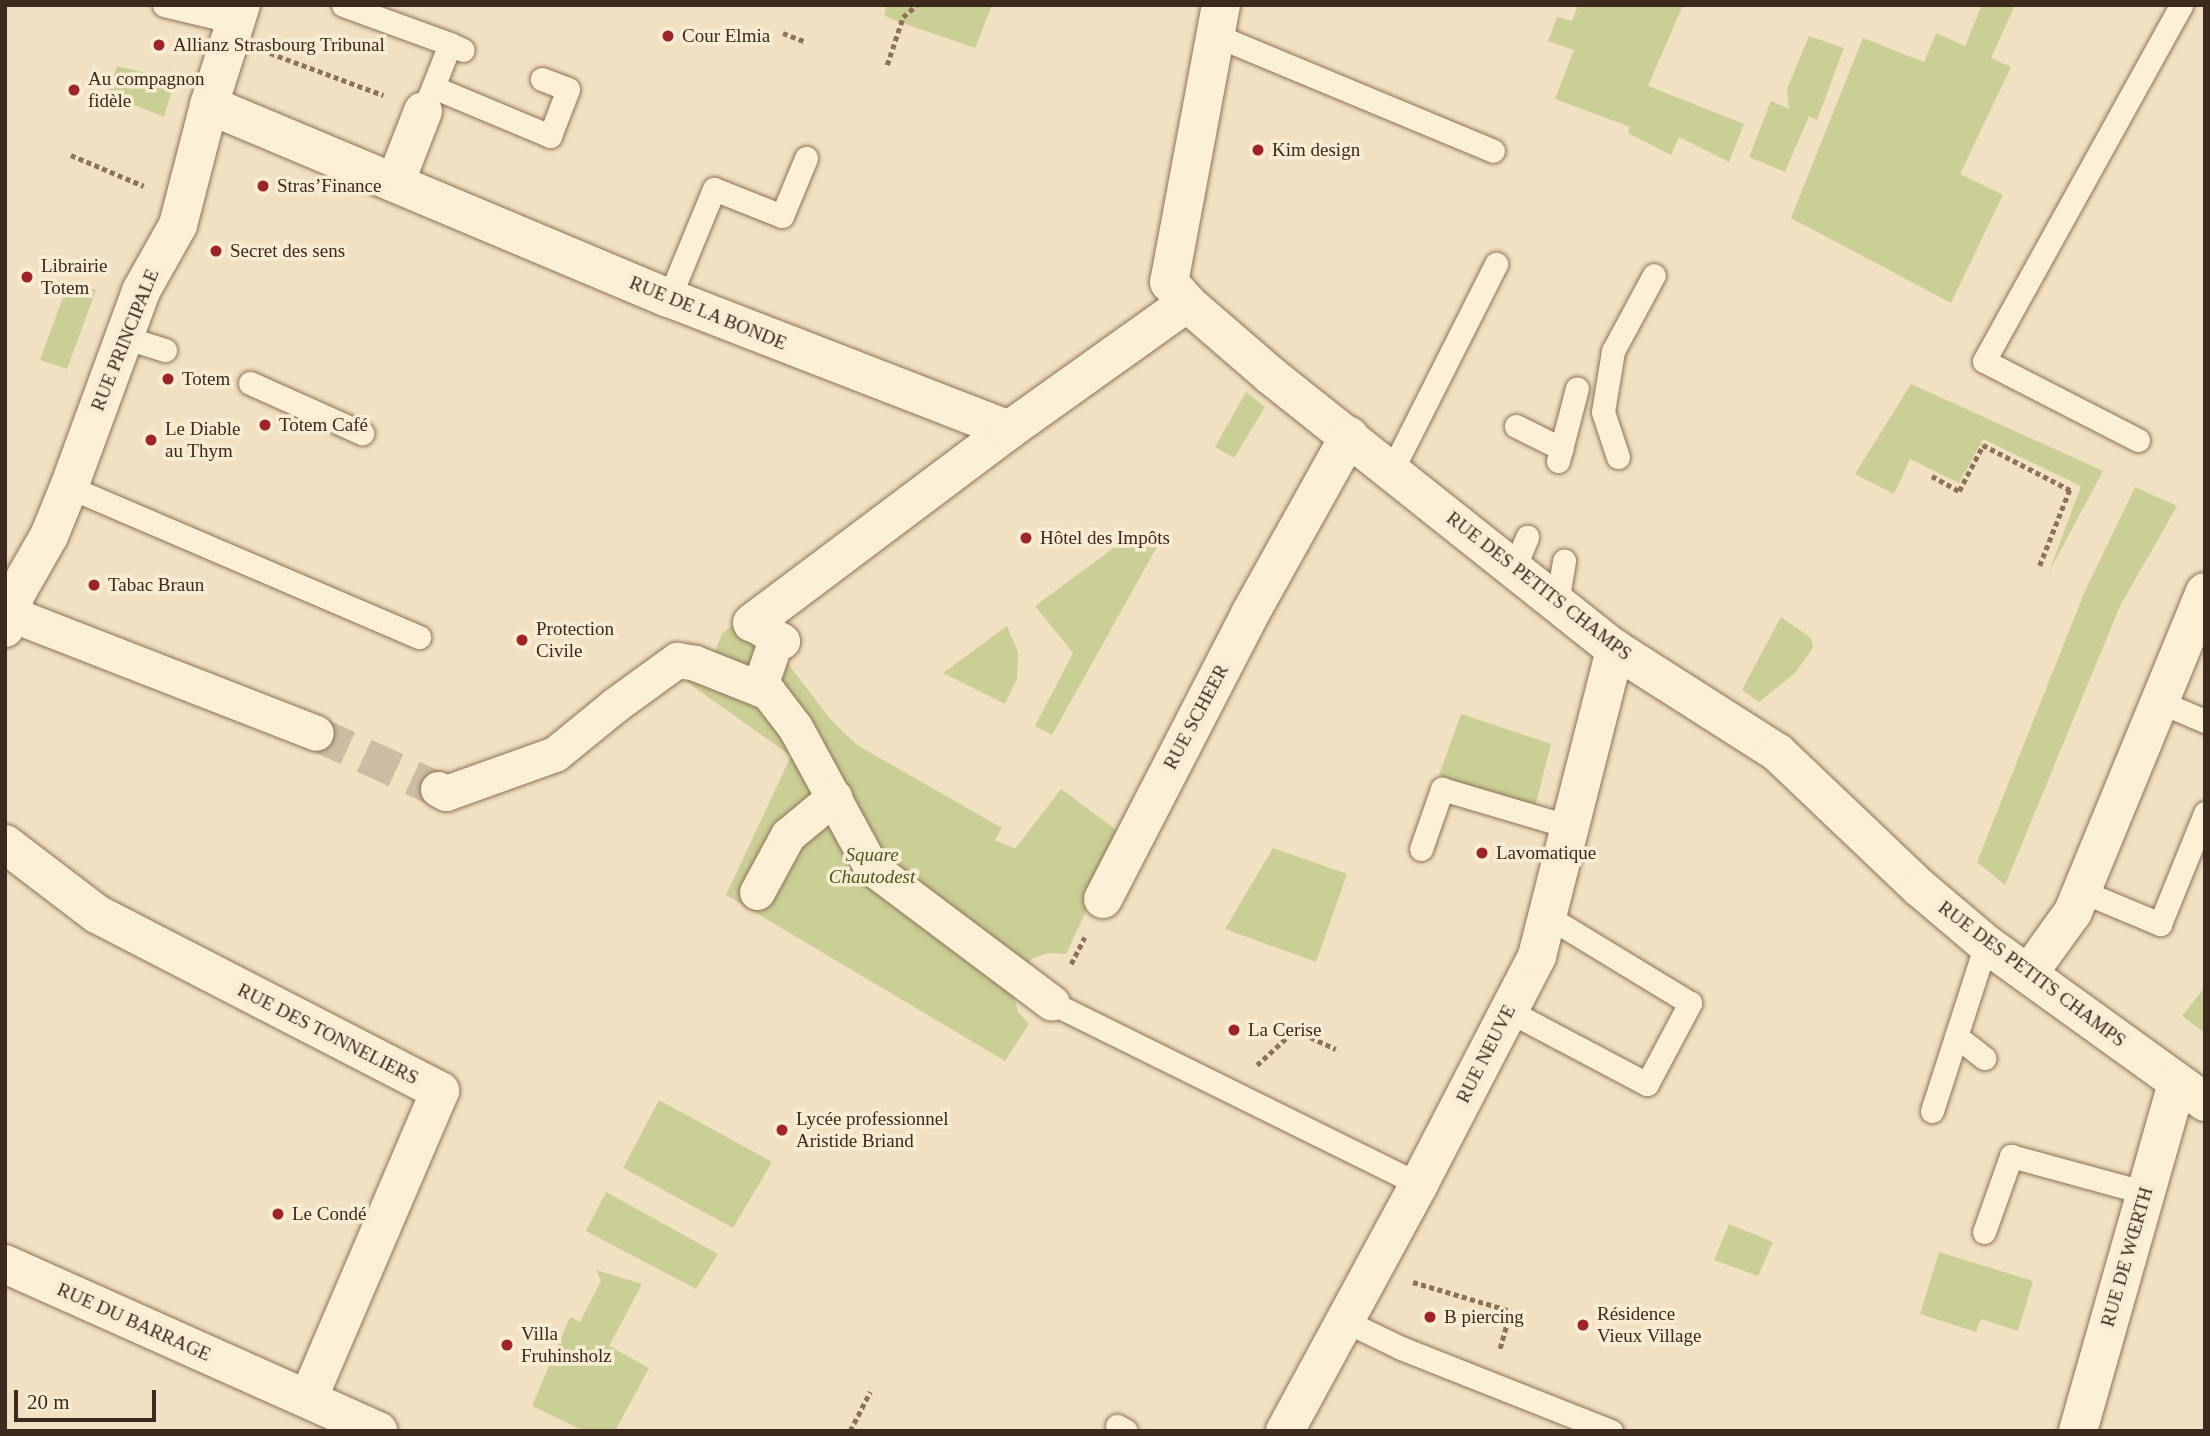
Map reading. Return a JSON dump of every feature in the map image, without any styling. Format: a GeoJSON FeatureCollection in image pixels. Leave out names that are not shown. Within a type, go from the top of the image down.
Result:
{"type":"FeatureCollection","features":[{"type":"Feature","properties":{"kind":"street","name":"RUE DES PETITS CHAMPS"},"geometry":{"type":"LineString","coordinates":[[1218,20],[1169,282],[1187,303],[1270,375],[1392,470],[1521,552],[1557,602],[1615,649],[1778,753],[1920,888],[1986,944],[2191,1092]]}},
{"type":"Feature","properties":{"kind":"street","name":"RUE PRINCIPALE"},"geometry":{"type":"LineString","coordinates":[[8,621],[17,592],[49,536],[69,487],[141,291],[177,225],[209,105],[236,22]]}},
{"type":"Feature","properties":{"kind":"street"},"geometry":{"type":"LineString","coordinates":[[395,183],[428,99]]}},
{"type":"Feature","properties":{"kind":"street","name":"RUE DE LA BONDE"},"geometry":{"type":"LineString","coordinates":[[209,105],[669,298],[1009,430]]}},
{"type":"Feature","properties":{"kind":"street"},"geometry":{"type":"LineString","coordinates":[[760,687],[774,645],[782,641],[752,623],[1009,430],[1187,303]]}},
{"type":"Feature","properties":{"kind":"street","name":"RUE SCHEER"},"geometry":{"type":"LineString","coordinates":[[1103,899],[1250,614],[1349,436]]}},
{"type":"Feature","properties":{"kind":"street"},"geometry":{"type":"LineString","coordinates":[[2029,973],[2073,912],[2205,592]]}},
{"type":"Feature","properties":{"kind":"street"},"geometry":{"type":"LineString","coordinates":[[8,621],[316,733]]}},
{"type":"Feature","properties":{"kind":"street","name":"RUE NEUVE"},"geometry":{"type":"LineString","coordinates":[[1284,1431],[1419,1184],[1537,956],[1615,649]]}},
{"type":"Feature","properties":{"kind":"street"},"geometry":{"type":"LineString","coordinates":[[438,789],[446,793],[555,754],[615,705],[677,660],[695,663],[768,692],[795,727],[872,867],[1052,1003]]}},
{"type":"Feature","properties":{"kind":"street"},"geometry":{"type":"LineString","coordinates":[[757,892],[788,835],[834,797]]}},
{"type":"Feature","properties":{"kind":"street","name":"RUE DES TONNELIERS"},"geometry":{"type":"LineString","coordinates":[[5,844],[97,914],[440,1091],[308,1399]]}},
{"type":"Feature","properties":{"kind":"street","name":"RUE DE WŒRTH"},"geometry":{"type":"LineString","coordinates":[[2078,1431],[2146,1193],[2191,1092]]}},
{"type":"Feature","properties":{"kind":"street","name":"RUE DU BARRAGE"},"geometry":{"type":"LineString","coordinates":[[5,1264],[378,1431]]}},
{"type":"Feature","properties":{"kind":"lane"},"geometry":{"type":"LineString","coordinates":[[164,5],[236,22]]}},
{"type":"Feature","properties":{"kind":"lane"},"geometry":{"type":"LineString","coordinates":[[343,5],[457,47],[428,99],[550,136],[568,89],[542,79]]}},
{"type":"Feature","properties":{"kind":"lane"},"geometry":{"type":"LineString","coordinates":[[2138,440],[1984,362],[2181,5]]}},
{"type":"Feature","properties":{"kind":"lane"},"geometry":{"type":"LineString","coordinates":[[1218,20],[1493,151]]}},
{"type":"Feature","properties":{"kind":"lane"},"geometry":{"type":"LineString","coordinates":[[669,298],[714,190],[782,216],[806,158]]}},
{"type":"Feature","properties":{"kind":"lane"},"geometry":{"type":"LineString","coordinates":[[1392,470],[1496,264]]}},
{"type":"Feature","properties":{"kind":"lane"},"geometry":{"type":"LineString","coordinates":[[1618,457],[1603,412],[1613,351],[1654,275]]}},
{"type":"Feature","properties":{"kind":"lane"},"geometry":{"type":"LineString","coordinates":[[123,337],[165,350]]}},
{"type":"Feature","properties":{"kind":"lane"},"geometry":{"type":"LineString","coordinates":[[250,383],[362,433]]}},
{"type":"Feature","properties":{"kind":"lane"},"geometry":{"type":"LineString","coordinates":[[1516,426],[1560,455],[1577,388]]}},
{"type":"Feature","properties":{"kind":"lane"},"geometry":{"type":"LineString","coordinates":[[69,487],[419,636]]}},
{"type":"Feature","properties":{"kind":"lane"},"geometry":{"type":"LineString","coordinates":[[1557,602],[1564,561]]}},
{"type":"Feature","properties":{"kind":"lane"},"geometry":{"type":"LineString","coordinates":[[2160,702],[2205,721]]}},
{"type":"Feature","properties":{"kind":"lane"},"geometry":{"type":"LineString","coordinates":[[1421,849],[1442,789],[1570,827]]}},
{"type":"Feature","properties":{"kind":"lane"},"geometry":{"type":"LineString","coordinates":[[2081,891],[2160,924],[2205,813]]}},
{"type":"Feature","properties":{"kind":"lane"},"geometry":{"type":"LineString","coordinates":[[1508,1012],[1647,1084],[1690,1003],[1547,916]]}},
{"type":"Feature","properties":{"kind":"lane"},"geometry":{"type":"LineString","coordinates":[[1932,1111],[1986,944]]}},
{"type":"Feature","properties":{"kind":"lane"},"geometry":{"type":"LineString","coordinates":[[1052,1003],[1419,1184]]}},
{"type":"Feature","properties":{"kind":"lane"},"geometry":{"type":"LineString","coordinates":[[1956,1036],[1984,1058]]}},
{"type":"Feature","properties":{"kind":"lane"},"geometry":{"type":"LineString","coordinates":[[1984,1232],[2011,1156],[2146,1193]]}},
{"type":"Feature","properties":{"kind":"lane"},"geometry":{"type":"LineString","coordinates":[[1345,1321],[1611,1431]]}},
{"type":"Feature","properties":{"kind":"path"},"geometry":{"type":"LineString","coordinates":[[887,65],[903,18],[917,5]]}},
{"type":"Feature","properties":{"kind":"path"},"geometry":{"type":"LineString","coordinates":[[236,22],[428,99]]}},
{"type":"Feature","properties":{"kind":"path"},"geometry":{"type":"LineString","coordinates":[[783,33],[806,42]]}},
{"type":"Feature","properties":{"kind":"path"},"geometry":{"type":"LineString","coordinates":[[71,155],[184,201]]}},
{"type":"Feature","properties":{"kind":"path"},"geometry":{"type":"LineString","coordinates":[[1932,476],[1959,491],[1983,446],[2070,490],[2039,568]]}},
{"type":"Feature","properties":{"kind":"path"},"geometry":{"type":"LineString","coordinates":[[1052,1003],[1103,899]]}},
{"type":"Feature","properties":{"kind":"path"},"geometry":{"type":"LineString","coordinates":[[1229,1091],[1295,1030],[1336,1049]]}},
{"type":"Feature","properties":{"kind":"path"},"geometry":{"type":"LineString","coordinates":[[1373,1268],[1511,1311],[1491,1383]]}},
{"type":"Feature","properties":{"kind":"path"},"geometry":{"type":"LineString","coordinates":[[850,1431],[870,1392]]}},
{"type":"Feature","properties":{"kind":"green space"},"geometry":{"type":"Polygon","coordinates":[[[887,5],[992,5],[975,48],[891,19],[884,15],[887,5]]]}},
{"type":"Feature","properties":{"kind":"green space"},"geometry":{"type":"Polygon","coordinates":[[[1578,5],[1683,5],[1648,86],[1744,124],[1729,162],[1679,137],[1671,155],[1628,133],[1630,127],[1555,99],[1574,50],[1548,41],[1557,17],[1572,21],[1578,5]]]}},
{"type":"Feature","properties":{"kind":"green space"},"geometry":{"type":"Polygon","coordinates":[[[1982,5],[2015,5],[1991,58],[2011,67],[1960,174],[2003,195],[1951,303],[1791,218],[1863,38],[1924,62],[1936,33],[1965,46],[1982,5]]]}},
{"type":"Feature","properties":{"kind":"green space"},"geometry":{"type":"Polygon","coordinates":[[[1809,36],[1844,48],[1817,120],[1809,116],[1785,172],[1749,157],[1771,101],[1789,109],[1787,89],[1809,36]]]}},
{"type":"Feature","properties":{"kind":"green space"},"geometry":{"type":"Polygon","coordinates":[[[117,66],[175,80],[164,117],[107,94],[117,66]]]}},
{"type":"Feature","properties":{"kind":"green space"},"geometry":{"type":"Polygon","coordinates":[[[69,281],[96,290],[67,369],[40,360],[69,281]]]}},
{"type":"Feature","properties":{"kind":"green space"},"geometry":{"type":"Polygon","coordinates":[[[1911,384],[2103,471],[2049,572],[2081,486],[1983,439],[1959,483],[1910,459],[1894,494],[1855,474],[1911,384]]]}},
{"type":"Feature","properties":{"kind":"green space"},"geometry":{"type":"Polygon","coordinates":[[[1246,392],[1265,407],[1234,458],[1215,447],[1246,392]]]}},
{"type":"Feature","properties":{"kind":"green space"},"geometry":{"type":"Polygon","coordinates":[[[2135,487],[2177,506],[2120,606],[2005,885],[1977,862],[2085,591],[2135,487]]]}},
{"type":"Feature","properties":{"kind":"green space"},"geometry":{"type":"Polygon","coordinates":[[[1135,532],[1158,545],[1052,735],[1035,726],[1073,653],[1035,606],[1135,532]]]}},
{"type":"Feature","properties":{"kind":"green space"},"geometry":{"type":"Polygon","coordinates":[[[1781,617],[1811,638],[1813,648],[1795,673],[1759,702],[1742,690],[1781,617]]]}},
{"type":"Feature","properties":{"kind":"green space","name":"Square Chautodest"},"geometry":{"type":"Polygon","coordinates":[[[732,625],[774,645],[830,719],[857,745],[1002,828],[995,840],[1015,849],[1061,789],[1122,834],[1066,954],[1049,953],[1035,957],[1024,965],[1011,986],[1018,1012],[1029,1024],[1005,1061],[726,895],[791,756],[687,682],[702,647],[715,651],[722,634],[732,625]]]}},
{"type":"Feature","properties":{"kind":"green space"},"geometry":{"type":"Polygon","coordinates":[[[1007,626],[1018,652],[1017,678],[1005,704],[943,673],[1007,626]]]}},
{"type":"Feature","properties":{"kind":"green space"},"geometry":{"type":"Polygon","coordinates":[[[1461,714],[1551,744],[1534,811],[1439,775],[1461,714]]]}},
{"type":"Feature","properties":{"kind":"green space"},"geometry":{"type":"Polygon","coordinates":[[[1273,848],[1347,874],[1316,962],[1225,929],[1273,848]]]}},
{"type":"Feature","properties":{"kind":"green space"},"geometry":{"type":"Polygon","coordinates":[[[2205,987],[2205,1033],[2182,1016],[2205,987]]]}},
{"type":"Feature","properties":{"kind":"green space"},"geometry":{"type":"Polygon","coordinates":[[[659,1100],[772,1162],[733,1228],[623,1168],[659,1100]]]}},
{"type":"Feature","properties":{"kind":"green space"},"geometry":{"type":"Polygon","coordinates":[[[606,1192],[718,1254],[696,1289],[586,1231],[606,1192]]]}},
{"type":"Feature","properties":{"kind":"green space"},"geometry":{"type":"Polygon","coordinates":[[[1729,1224],[1773,1242],[1758,1276],[1714,1260],[1729,1224]]]}},
{"type":"Feature","properties":{"kind":"green space"},"geometry":{"type":"Polygon","coordinates":[[[1939,1252],[2033,1281],[2018,1331],[1981,1319],[1976,1332],[1920,1314],[1939,1252]]]}},
{"type":"Feature","properties":{"kind":"green space"},"geometry":{"type":"Polygon","coordinates":[[[596,1270],[642,1284],[609,1346],[649,1368],[615,1431],[584,1431],[532,1406],[570,1317],[580,1322],[601,1281],[596,1270]]]}},
{"type":"Feature","properties":{"kind":"tunnel"},"geometry":{"type":"LineString","coordinates":[[316,733],[438,789]]}},
{"type":"Feature","properties":{"kind":"place","name":"Cour Elmia"},"geometry":{"type":"Point","coordinates":[668,36]}},
{"type":"Feature","properties":{"kind":"place","name":"Allianz Strasbourg Tribunal"},"geometry":{"type":"Point","coordinates":[159,45]}},
{"type":"Feature","properties":{"kind":"place","name":"Au compagnon fidèle"},"geometry":{"type":"Point","coordinates":[74,90]}},
{"type":"Feature","properties":{"kind":"place","name":"Kim design"},"geometry":{"type":"Point","coordinates":[1258,150]}},
{"type":"Feature","properties":{"kind":"place","name":"Stras’Finance"},"geometry":{"type":"Point","coordinates":[263,186]}},
{"type":"Feature","properties":{"kind":"place","name":"Secret des sens"},"geometry":{"type":"Point","coordinates":[216,251]}},
{"type":"Feature","properties":{"kind":"place","name":"Librairie Totem"},"geometry":{"type":"Point","coordinates":[27,277]}},
{"type":"Feature","properties":{"kind":"place","name":"Totem"},"geometry":{"type":"Point","coordinates":[168,379]}},
{"type":"Feature","properties":{"kind":"place","name":"Totem Café"},"geometry":{"type":"Point","coordinates":[265,425]}},
{"type":"Feature","properties":{"kind":"place","name":"Le Diable au Thym"},"geometry":{"type":"Point","coordinates":[151,440]}},
{"type":"Feature","properties":{"kind":"place","name":"Hôtel des Impôts"},"geometry":{"type":"Point","coordinates":[1026,538]}},
{"type":"Feature","properties":{"kind":"place","name":"Tabac Braun"},"geometry":{"type":"Point","coordinates":[94,585]}},
{"type":"Feature","properties":{"kind":"place","name":"Protection Civile"},"geometry":{"type":"Point","coordinates":[522,640]}},
{"type":"Feature","properties":{"kind":"place","name":"Lavomatique"},"geometry":{"type":"Point","coordinates":[1482,853]}},
{"type":"Feature","properties":{"kind":"place","name":"La Cerise"},"geometry":{"type":"Point","coordinates":[1234,1030]}},
{"type":"Feature","properties":{"kind":"place","name":"Lycée professionnel Aristide Briand"},"geometry":{"type":"Point","coordinates":[782,1130]}},
{"type":"Feature","properties":{"kind":"place","name":"Le Condé"},"geometry":{"type":"Point","coordinates":[278,1214]}},
{"type":"Feature","properties":{"kind":"place","name":"B piercing"},"geometry":{"type":"Point","coordinates":[1430,1317]}},
{"type":"Feature","properties":{"kind":"place","name":"Résidence Vieux Village"},"geometry":{"type":"Point","coordinates":[1583,1325]}},
{"type":"Feature","properties":{"kind":"place","name":"Villa Fruhinsholz"},"geometry":{"type":"Point","coordinates":[507,1345]}}]}
